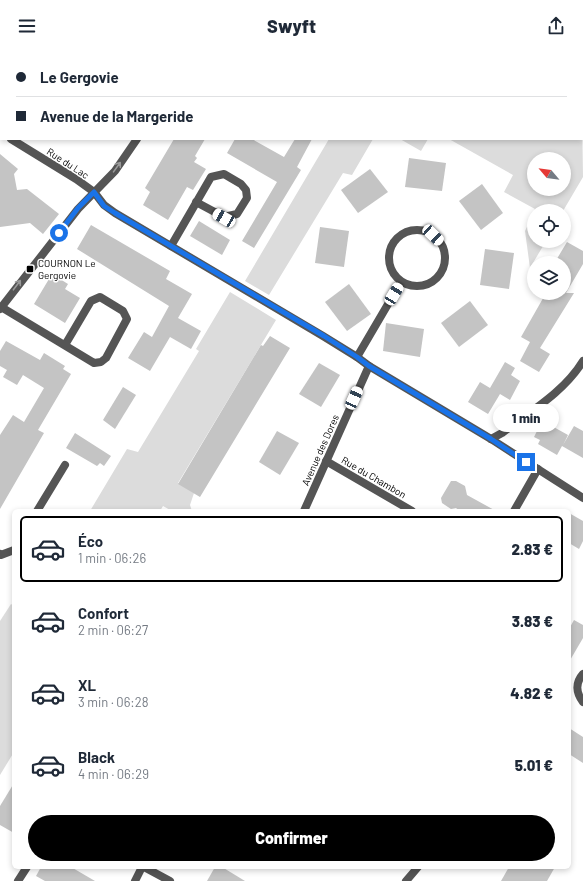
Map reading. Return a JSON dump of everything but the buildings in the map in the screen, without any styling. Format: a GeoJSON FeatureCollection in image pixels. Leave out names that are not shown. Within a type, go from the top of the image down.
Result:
{"type":"FeatureCollection","features":[{"type":"Feature","properties":{"kind":"street","name":"Rue du Lac"},"geometry":{"type":"LineString","coordinates":[[13,140],[76,179],[94,192]]}},
{"type":"Feature","properties":{"kind":"street"},"geometry":{"type":"LineString","coordinates":[[65,345],[91,301],[100,297],[123,311],[127,319],[106,358],[101,362],[94,363],[1,308],[78,208],[115,171],[135,140]]}},
{"type":"Feature","properties":{"kind":"street"},"geometry":{"type":"LineString","coordinates":[[171,246],[196,202],[211,176],[224,174],[241,184],[246,190],[247,198],[237,214],[224,218],[196,202]]}},
{"type":"Feature","properties":{"kind":"street"},"geometry":{"type":"LineString","coordinates":[[94,192],[104,206],[324,336],[369,366],[491,439],[583,498]]}},
{"type":"Feature","properties":{"kind":"street"},"geometry":{"type":"LineString","coordinates":[[415,230],[424,231],[433,235],[440,242],[444,250],[445,260],[443,270],[438,278],[430,284],[420,286],[410,286],[401,282],[390,269],[390,251],[393,243],[403,234],[415,230]]}},
{"type":"Feature","properties":{"kind":"street"},"geometry":{"type":"LineString","coordinates":[[357,357],[401,282]]}},
{"type":"Feature","properties":{"kind":"street"},"geometry":{"type":"LineString","coordinates":[[491,439],[502,433],[562,388],[576,373],[583,361]]}},
{"type":"Feature","properties":{"kind":"street","name":"Avenue des Dores"},"geometry":{"type":"LineString","coordinates":[[305,509],[369,366]]}},
{"type":"Feature","properties":{"kind":"street","name":"Rue du Chambon"},"geometry":{"type":"LineString","coordinates":[[326,461],[409,509]]}},
{"type":"Feature","properties":{"kind":"street"},"geometry":{"type":"LineString","coordinates":[[38,509],[64,465]]}},
{"type":"Feature","properties":{"kind":"street"},"geometry":{"type":"LineString","coordinates":[[515,509],[538,469]]}},
{"type":"Feature","properties":{"kind":"street"},"geometry":{"type":"LineString","coordinates":[[0,554],[12,551]]}},
{"type":"Feature","properties":{"kind":"street"},"geometry":{"type":"LineString","coordinates":[[583,674],[578,683],[577,690],[578,696],[583,702]]}},
{"type":"Feature","properties":{"kind":"street"},"geometry":{"type":"LineString","coordinates":[[18,881],[26,869]]}},
{"type":"Feature","properties":{"kind":"street"},"geometry":{"type":"LineString","coordinates":[[135,881],[142,869]]}},
{"type":"Feature","properties":{"kind":"street"},"geometry":{"type":"LineString","coordinates":[[147,869],[170,881]]}},
{"type":"Feature","properties":{"kind":"street"},"geometry":{"type":"LineString","coordinates":[[406,881],[416,869]]}},
{"type":"Feature","properties":{"kind":"shaded area"},"geometry":{"type":"Polygon","coordinates":[[[328,140],[372,140],[352,175],[343,173],[269,295],[245,281],[328,140]]]}},
{"type":"Feature","properties":{"kind":"shaded area"},"geometry":{"type":"Polygon","coordinates":[[[402,140],[427,140],[421,151],[402,140]]]}},
{"type":"Feature","properties":{"kind":"shaded area"},"geometry":{"type":"Polygon","coordinates":[[[451,140],[582,140],[583,177],[567,204],[527,205],[504,192],[513,175],[451,140]]]}},
{"type":"Feature","properties":{"kind":"shaded area"},"geometry":{"type":"Polygon","coordinates":[[[527,227],[527,246],[525,231],[527,227]]]}},
{"type":"Feature","properties":{"kind":"shaded area"},"geometry":{"type":"Polygon","coordinates":[[[527,248],[542,248],[537,256],[528,256],[527,248]]]}},
{"type":"Feature","properties":{"kind":"shaded area"},"geometry":{"type":"Polygon","coordinates":[[[230,292],[276,320],[178,483],[194,493],[190,505],[191,509],[168,509],[163,506],[161,509],[91,509],[127,449],[138,452],[199,351],[196,349],[230,292]]]}},
{"type":"Feature","properties":{"kind":"shaded area"},"geometry":{"type":"Polygon","coordinates":[[[11,604],[12,605],[12,755],[0,775],[0,621],[11,604]]]}},
{"type":"Feature","properties":{"kind":"place","name":"COURNON Le Gergovie"},"geometry":{"type":"Point","coordinates":[30,269]}},
{"type":"Feature","properties":{"kind":"route"},"geometry":{"type":"LineString","coordinates":[[59,233],[78,208],[94,192],[104,206],[115,213],[324,336],[369,366],[491,439],[526,462]]}}]}
